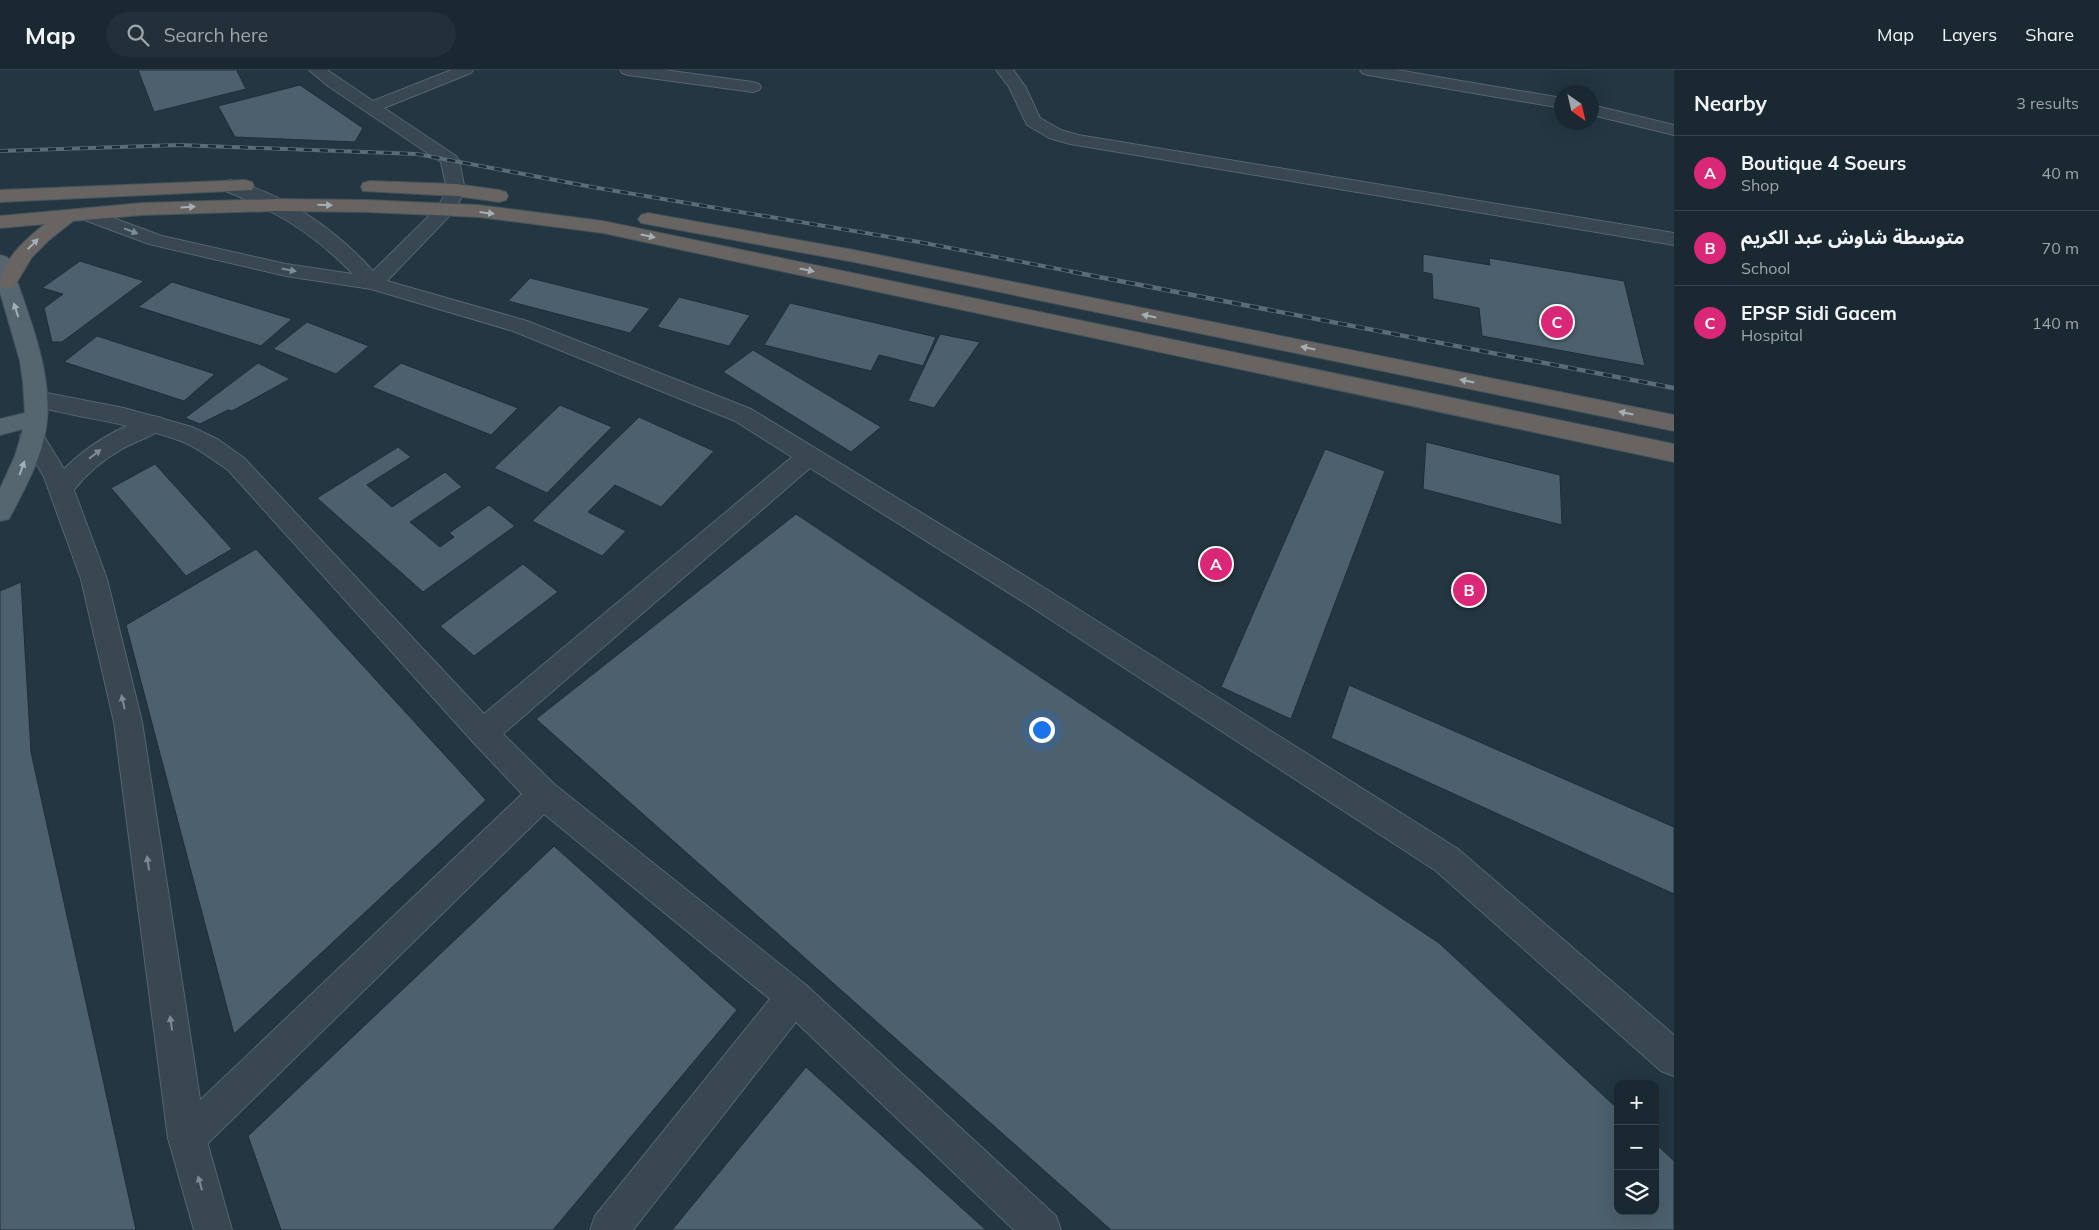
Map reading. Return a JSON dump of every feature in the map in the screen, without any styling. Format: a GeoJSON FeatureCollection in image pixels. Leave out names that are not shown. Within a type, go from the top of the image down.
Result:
{"type":"FeatureCollection","features":[{"type":"Feature","properties":{"kind":"highway"},"geometry":{"type":"LineString","coordinates":[[0,196],[230,186],[456,190],[610,212],[854,256],[1674,423]]}},
{"type":"Feature","properties":{"kind":"highway"},"geometry":{"type":"LineString","coordinates":[[0,222],[78,214],[220,206],[276,205],[367,206],[478,211],[603,227],[1674,453]]}},
{"type":"Feature","properties":{"kind":"highway"},"geometry":{"type":"LineString","coordinates":[[7,283],[12,270],[22,255],[41,236],[78,214]]}},
{"type":"Feature","properties":{"kind":"main road"},"geometry":{"type":"LineString","coordinates":[[0,261],[24,334],[35,418],[18,479],[0,512]]}},
{"type":"Feature","properties":{"kind":"main road"},"geometry":{"type":"LineString","coordinates":[[0,427],[35,418]]}},
{"type":"Feature","properties":{"kind":"street"},"geometry":{"type":"LineString","coordinates":[[318,70],[420,137],[450,160],[456,190],[446,210],[373,283]]}},
{"type":"Feature","properties":{"kind":"street"},"geometry":{"type":"LineString","coordinates":[[372,107],[465,70]]}},
{"type":"Feature","properties":{"kind":"street"},"geometry":{"type":"LineString","coordinates":[[628,70],[754,87]]}},
{"type":"Feature","properties":{"kind":"street"},"geometry":{"type":"LineString","coordinates":[[1004,70],[1017,86],[1033,121],[1056,134],[1076,140],[1674,239]]}},
{"type":"Feature","properties":{"kind":"street"},"geometry":{"type":"LineString","coordinates":[[1368,70],[1554,102]]}},
{"type":"Feature","properties":{"kind":"street"},"geometry":{"type":"LineString","coordinates":[[1599,112],[1674,130]]}},
{"type":"Feature","properties":{"kind":"street"},"geometry":{"type":"LineString","coordinates":[[230,186],[276,205],[354,261],[373,283]]}},
{"type":"Feature","properties":{"kind":"street"},"geometry":{"type":"LineString","coordinates":[[78,214],[156,240],[286,270],[373,283],[529,330],[743,415],[1034,595],[1447,860],[1674,1058]]}},
{"type":"Feature","properties":{"kind":"street"},"geometry":{"type":"LineString","coordinates":[[213,1230],[187,1138],[128,722],[94,579],[35,418],[154,424],[184,433],[211,446],[236,464],[483,733],[543,794],[794,997],[1042,1230]]}},
{"type":"Feature","properties":{"kind":"street"},"geometry":{"type":"LineString","coordinates":[[61,489],[71,475],[100,450],[117,439],[154,424]]}},
{"type":"Feature","properties":{"kind":"street"},"geometry":{"type":"LineString","coordinates":[[483,733],[809,456]]}},
{"type":"Feature","properties":{"kind":"street"},"geometry":{"type":"LineString","coordinates":[[187,1138],[543,794]]}},
{"type":"Feature","properties":{"kind":"street"},"geometry":{"type":"LineString","coordinates":[[609,1230],[794,997]]}},
{"type":"Feature","properties":{"kind":"building"},"geometry":{"type":"Polygon","coordinates":[[[138,70],[242,70],[237,71],[246,89],[154,112],[138,70]]]}},
{"type":"Feature","properties":{"kind":"building"},"geometry":{"type":"Polygon","coordinates":[[[300,85],[363,128],[355,142],[235,137],[218,106],[300,85]]]}},
{"type":"Feature","properties":{"kind":"building"},"geometry":{"type":"Polygon","coordinates":[[[1423,254],[1490,265],[1489,258],[1624,281],[1645,366],[1482,336],[1479,308],[1433,299],[1432,274],[1423,272],[1423,254]]]}},
{"type":"Feature","properties":{"kind":"building"},"geometry":{"type":"Polygon","coordinates":[[[80,261],[144,281],[62,342],[52,342],[44,308],[63,294],[42,288],[80,261]]]}},
{"type":"Feature","properties":{"kind":"building"},"geometry":{"type":"Polygon","coordinates":[[[530,278],[650,308],[630,333],[508,301],[530,278]]]}},
{"type":"Feature","properties":{"kind":"building"},"geometry":{"type":"Polygon","coordinates":[[[172,282],[292,319],[261,346],[138,307],[172,282]]]}},
{"type":"Feature","properties":{"kind":"building"},"geometry":{"type":"Polygon","coordinates":[[[679,297],[750,315],[729,346],[657,327],[679,297]]]}},
{"type":"Feature","properties":{"kind":"building"},"geometry":{"type":"Polygon","coordinates":[[[790,303],[936,337],[923,366],[879,355],[871,371],[764,345],[790,303]]]}},
{"type":"Feature","properties":{"kind":"building"},"geometry":{"type":"Polygon","coordinates":[[[307,322],[369,346],[336,374],[273,349],[307,322]]]}},
{"type":"Feature","properties":{"kind":"building"},"geometry":{"type":"Polygon","coordinates":[[[940,334],[980,342],[934,408],[908,401],[940,334]]]}},
{"type":"Feature","properties":{"kind":"building"},"geometry":{"type":"Polygon","coordinates":[[[97,336],[215,374],[184,401],[64,362],[97,336]]]}},
{"type":"Feature","properties":{"kind":"building"},"geometry":{"type":"Polygon","coordinates":[[[753,350],[881,427],[851,452],[723,372],[753,350]]]}},
{"type":"Feature","properties":{"kind":"building"},"geometry":{"type":"Polygon","coordinates":[[[258,363],[290,379],[232,411],[228,410],[200,424],[185,418],[258,363]]]}},
{"type":"Feature","properties":{"kind":"building"},"geometry":{"type":"Polygon","coordinates":[[[401,363],[518,408],[491,435],[372,387],[401,363]]]}},
{"type":"Feature","properties":{"kind":"building"},"geometry":{"type":"Polygon","coordinates":[[[560,405],[612,427],[547,493],[494,468],[560,405]]]}},
{"type":"Feature","properties":{"kind":"building"},"geometry":{"type":"Polygon","coordinates":[[[639,417],[714,451],[661,507],[615,485],[588,512],[626,531],[602,556],[532,521],[639,417]]]}},
{"type":"Feature","properties":{"kind":"building"},"geometry":{"type":"Polygon","coordinates":[[[1426,442],[1560,475],[1562,525],[1423,489],[1426,442]]]}},
{"type":"Feature","properties":{"kind":"building"},"geometry":{"type":"Polygon","coordinates":[[[398,447],[411,457],[367,485],[392,507],[445,472],[462,487],[410,522],[440,547],[454,537],[449,533],[489,505],[515,526],[423,592],[317,498],[398,447]]]}},
{"type":"Feature","properties":{"kind":"building"},"geometry":{"type":"Polygon","coordinates":[[[1325,449],[1385,471],[1291,719],[1221,687],[1325,449]]]}},
{"type":"Feature","properties":{"kind":"building"},"geometry":{"type":"Polygon","coordinates":[[[155,464],[232,549],[186,576],[111,488],[155,464]]]}},
{"type":"Feature","properties":{"kind":"building"},"geometry":{"type":"Polygon","coordinates":[[[796,514],[1439,943],[1614,1105],[1614,1215],[1659,1215],[1659,1147],[1674,1161],[1674,1230],[1111,1230],[536,719],[796,514]]]}},
{"type":"Feature","properties":{"kind":"building"},"geometry":{"type":"Polygon","coordinates":[[[256,549],[486,800],[234,1034],[126,625],[256,549]]]}},
{"type":"Feature","properties":{"kind":"building"},"geometry":{"type":"Polygon","coordinates":[[[523,564],[558,592],[474,656],[440,626],[523,564]]]}},
{"type":"Feature","properties":{"kind":"building"},"geometry":{"type":"Polygon","coordinates":[[[21,582],[31,752],[136,1230],[0,1230],[0,591],[21,582]]]}},
{"type":"Feature","properties":{"kind":"building"},"geometry":{"type":"Polygon","coordinates":[[[1349,685],[1674,827],[1674,894],[1331,738],[1349,685]]]}},
{"type":"Feature","properties":{"kind":"building"},"geometry":{"type":"Polygon","coordinates":[[[554,846],[737,1010],[553,1230],[281,1230],[248,1136],[554,846]]]}},
{"type":"Feature","properties":{"kind":"building"},"geometry":{"type":"Polygon","coordinates":[[[806,1067],[986,1230],[672,1230],[806,1067]]]}},
{"type":"Feature","properties":{"kind":"railway"},"geometry":{"type":"LineString","coordinates":[[0,151],[179,145],[417,154],[592,187],[919,242],[1079,273]]}},
{"type":"Feature","properties":{"kind":"railway"},"geometry":{"type":"LineString","coordinates":[[1073,272],[1674,388]]}},
{"type":"Feature","properties":{"kind":"place","name":"EPSP Sidi Gacem"},"geometry":{"type":"Point","coordinates":[1557,322]}},
{"type":"Feature","properties":{"kind":"place","name":"Boutique 4 Soeurs"},"geometry":{"type":"Point","coordinates":[1216,564]}},
{"type":"Feature","properties":{"kind":"place","name":"متوسطة شاوش عبد الكريم"},"geometry":{"type":"Point","coordinates":[1469,590]}}]}
